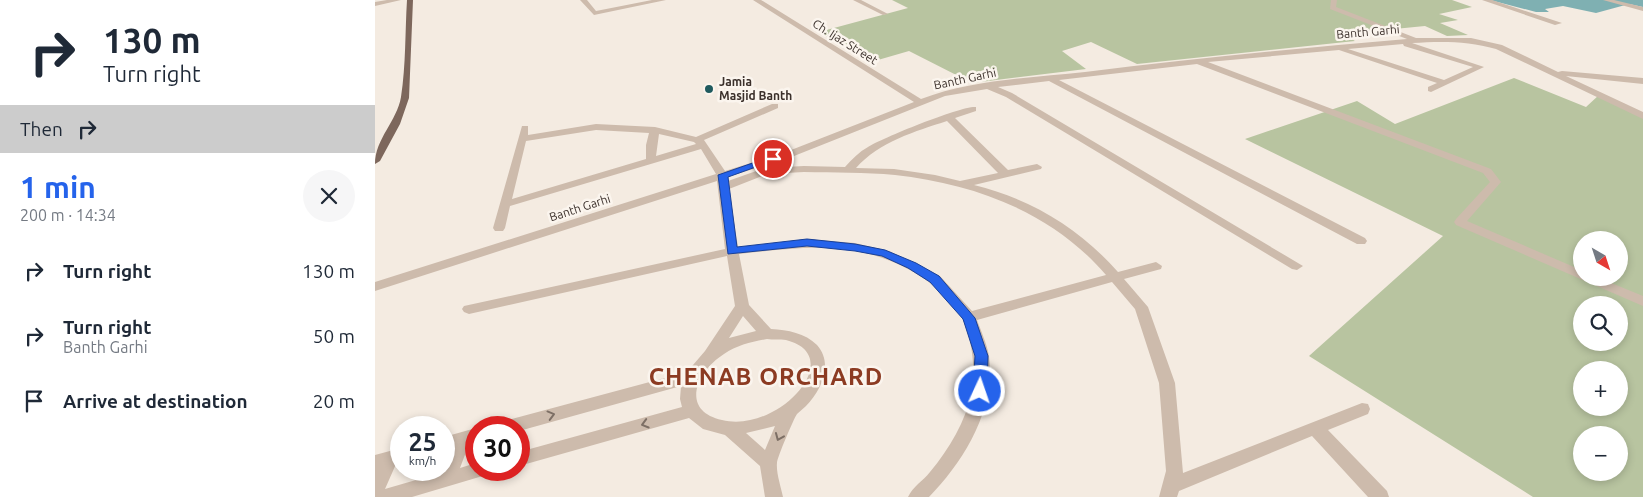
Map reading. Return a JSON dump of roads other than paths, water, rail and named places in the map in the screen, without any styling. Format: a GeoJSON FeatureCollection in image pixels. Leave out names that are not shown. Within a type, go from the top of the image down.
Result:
{"type":"FeatureCollection","features":[{"type":"Feature","properties":{"kind":"main road"},"geometry":{"type":"LineString","coordinates":[[375,161],[395,124],[405,98],[410,0]]}},
{"type":"Feature","properties":{"kind":"street"},"geometry":{"type":"LineString","coordinates":[[375,4],[398,0]]}},
{"type":"Feature","properties":{"kind":"street"},"geometry":{"type":"LineString","coordinates":[[583,0],[594,13],[663,0]]}},
{"type":"Feature","properties":{"kind":"street","name":"Ch. Ijaz Street"},"geometry":{"type":"LineString","coordinates":[[756,0],[921,103]]}},
{"type":"Feature","properties":{"kind":"street"},"geometry":{"type":"LineString","coordinates":[[856,0],[885,14]]}},
{"type":"Feature","properties":{"kind":"street"},"geometry":{"type":"LineString","coordinates":[[1334,0],[1332,8],[1348,16],[1418,41]]}},
{"type":"Feature","properties":{"kind":"street"},"geometry":{"type":"LineString","coordinates":[[1485,0],[1558,22]]}},
{"type":"Feature","properties":{"kind":"street"},"geometry":{"type":"LineString","coordinates":[[1606,0],[1643,10]]}},
{"type":"Feature","properties":{"kind":"street","name":"Banth Garhi"},"geometry":{"type":"LineString","coordinates":[[375,287],[723,181],[943,94],[988,86],[1198,61],[1337,47],[1418,41],[1471,40],[1499,47],[1643,116]]}},
{"type":"Feature","properties":{"kind":"street"},"geometry":{"type":"LineString","coordinates":[[1400,42],[1479,67],[1431,89]]}},
{"type":"Feature","properties":{"kind":"street"},"geometry":{"type":"LineString","coordinates":[[1337,47],[1445,83]]}},
{"type":"Feature","properties":{"kind":"street"},"geometry":{"type":"LineString","coordinates":[[1198,61],[1487,171],[1495,182],[1461,222],[1573,271]]}},
{"type":"Feature","properties":{"kind":"street","name":"Banth Garhi"},"geometry":{"type":"LineString","coordinates":[[1552,72],[1643,81]]}},
{"type":"Feature","properties":{"kind":"street"},"geometry":{"type":"LineString","coordinates":[[1049,78],[1361,241]]}},
{"type":"Feature","properties":{"kind":"street"},"geometry":{"type":"LineString","coordinates":[[988,86],[1009,95],[1297,266]]}},
{"type":"Feature","properties":{"kind":"street"},"geometry":{"type":"LineString","coordinates":[[506,204],[651,161],[701,142],[775,106]]}},
{"type":"Feature","properties":{"kind":"street"},"geometry":{"type":"LineString","coordinates":[[849,169],[856,159],[872,147],[973,109]]}},
{"type":"Feature","properties":{"kind":"street"},"geometry":{"type":"LineString","coordinates":[[950,118],[1006,174]]}},
{"type":"Feature","properties":{"kind":"street"},"geometry":{"type":"LineString","coordinates":[[499,228],[524,133],[596,127],[655,130],[701,142],[723,181],[732,251],[742,306],[767,334]]}},
{"type":"Feature","properties":{"kind":"street"},"geometry":{"type":"LineString","coordinates":[[651,161],[651,145],[655,130]]}},
{"type":"Feature","properties":{"kind":"street"},"geometry":{"type":"LineString","coordinates":[[960,184],[1037,167]]}},
{"type":"Feature","properties":{"kind":"street"},"geometry":{"type":"LineString","coordinates":[[723,181],[765,172],[849,169],[894,172],[960,184],[1017,203],[1068,231],[1095,254],[1141,307],[1167,383],[1175,472],[1170,492]]}},
{"type":"Feature","properties":{"kind":"street"},"geometry":{"type":"LineString","coordinates":[[469,309],[732,251],[807,243],[855,247],[885,254],[935,279],[969,318],[981,356],[980,391],[966,435],[936,478],[917,497]]}},
{"type":"Feature","properties":{"kind":"street"},"geometry":{"type":"LineString","coordinates":[[969,318],[1156,266]]}},
{"type":"Feature","properties":{"kind":"street"},"geometry":{"type":"LineString","coordinates":[[1607,286],[1643,301]]}},
{"type":"Feature","properties":{"kind":"street"},"geometry":{"type":"LineString","coordinates":[[711,354],[729,344],[748,337],[767,334],[789,336],[807,344],[817,358],[818,375],[809,394],[790,411],[761,425],[730,429],[707,423],[692,411],[687,400],[687,389],[692,377],[711,354],[742,306]]}},
{"type":"Feature","properties":{"kind":"street"},"geometry":{"type":"LineString","coordinates":[[530,421],[692,377]]}},
{"type":"Feature","properties":{"kind":"street"},"geometry":{"type":"LineString","coordinates":[[1170,492],[1362,409]]}},
{"type":"Feature","properties":{"kind":"street"},"geometry":{"type":"LineString","coordinates":[[530,456],[692,411]]}},
{"type":"Feature","properties":{"kind":"street"},"geometry":{"type":"LineString","coordinates":[[774,497],[768,463],[790,411]]}},
{"type":"Feature","properties":{"kind":"street"},"geometry":{"type":"LineString","coordinates":[[1315,428],[1380,497]]}},
{"type":"Feature","properties":{"kind":"street"},"geometry":{"type":"LineString","coordinates":[[730,429],[768,463]]}},
{"type":"Feature","properties":{"kind":"street"},"geometry":{"type":"LineString","coordinates":[[455,464],[465,445]]}},
{"type":"Feature","properties":{"kind":"street"},"geometry":{"type":"LineString","coordinates":[[375,490],[389,458]]}},
{"type":"Feature","properties":{"kind":"street"},"geometry":{"type":"LineString","coordinates":[[383,497],[440,481]]}},
{"type":"Feature","properties":{"kind":"water"},"geometry":{"type":"Polygon","coordinates":[[[1490,0],[1643,0],[1643,7],[1629,4],[1596,13],[1563,6],[1545,9],[1549,12],[1536,12],[1490,0]]]}},
{"type":"Feature","properties":{"kind":"place","name":"Jamia Masjid Banth"},"geometry":{"type":"Point","coordinates":[709,89]}},
{"type":"Feature","properties":{"kind":"district","name":"CHENAB ORCHARD"},"geometry":{"type":"Point","coordinates":[766,377]}}]}
